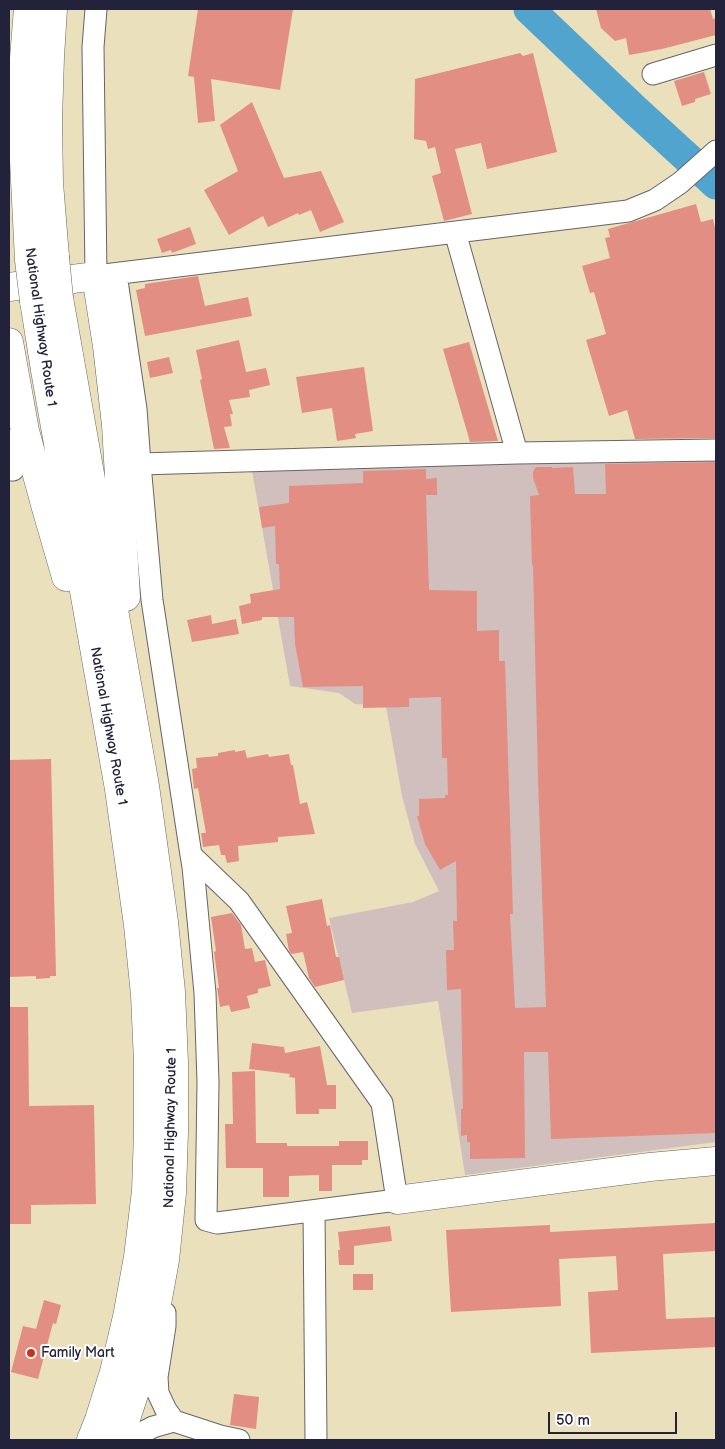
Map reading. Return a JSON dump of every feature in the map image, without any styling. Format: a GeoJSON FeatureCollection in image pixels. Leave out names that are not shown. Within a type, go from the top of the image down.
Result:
{"type":"FeatureCollection","features":[{"type":"Feature","properties":{"kind":"main road","name":"National Highway Route 1"},"geometry":{"type":"LineString","coordinates":[[28,9],[22,121],[47,299],[80,421],[120,716],[129,853],[145,995],[148,1062],[146,1191],[138,1257],[129,1309],[114,1372],[91,1440]]}},
{"type":"Feature","properties":{"kind":"main road","name":"National Highway Route 1"},"geometry":{"type":"LineString","coordinates":[[42,258],[49,183],[48,120],[53,9]]}},
{"type":"Feature","properties":{"kind":"main road"},"geometry":{"type":"LineString","coordinates":[[9,287],[106,275],[107,346],[116,425],[120,716]]}},
{"type":"Feature","properties":{"kind":"main road"},"geometry":{"type":"LineString","coordinates":[[9,342],[25,431],[46,508],[120,716]]}},
{"type":"Feature","properties":{"kind":"main road","name":"National Highway Route 1"},"geometry":{"type":"LineString","coordinates":[[119,1440],[142,1367],[154,1320],[165,1260],[172,1193],[174,1132],[171,992],[155,852],[120,716]]}},
{"type":"Feature","properties":{"kind":"main road"},"geometry":{"type":"LineString","coordinates":[[397,1200],[650,1167],[716,1161]]}},
{"type":"Feature","properties":{"kind":"street"},"geometry":{"type":"LineString","coordinates":[[96,9],[93,48],[106,275],[136,409],[152,600],[191,855],[204,993],[208,1082],[206,1220],[217,1223],[397,1200],[382,1103],[239,901],[191,855]]}},
{"type":"Feature","properties":{"kind":"street"},"geometry":{"type":"LineString","coordinates":[[653,74],[716,55]]}},
{"type":"Feature","properties":{"kind":"street"},"geometry":{"type":"LineString","coordinates":[[106,275],[628,212],[655,200],[680,183],[716,151]]}},
{"type":"Feature","properties":{"kind":"street"},"geometry":{"type":"LineString","coordinates":[[455,232],[517,453]]}},
{"type":"Feature","properties":{"kind":"street"},"geometry":{"type":"LineString","coordinates":[[9,440],[14,470],[9,470]]}},
{"type":"Feature","properties":{"kind":"street"},"geometry":{"type":"LineString","coordinates":[[140,464],[517,453],[716,450]]}},
{"type":"Feature","properties":{"kind":"street"},"geometry":{"type":"LineString","coordinates":[[314,1211],[316,1440]]}},
{"type":"Feature","properties":{"kind":"street"},"geometry":{"type":"LineString","coordinates":[[165,1260],[165,1326],[157,1377],[158,1393],[174,1421]]}},
{"type":"Feature","properties":{"kind":"street"},"geometry":{"type":"LineString","coordinates":[[128,1440],[153,1427],[174,1421],[239,1440]]}},
{"type":"Feature","properties":{"kind":"shaded area"},"geometry":{"type":"Polygon","coordinates":[[[716,454],[716,1142],[465,1175],[438,1001],[352,1013],[329,918],[413,902],[439,891],[415,844],[402,796],[386,706],[355,704],[339,693],[290,686],[251,465],[716,454]]]}},
{"type":"Feature","properties":{"kind":"building"},"geometry":{"type":"Polygon","coordinates":[[[198,9],[293,9],[280,90],[211,79],[215,121],[198,123],[194,77],[188,76],[198,9]]]}},
{"type":"Feature","properties":{"kind":"building"},"geometry":{"type":"Polygon","coordinates":[[[596,9],[710,9],[713,19],[716,18],[716,35],[662,49],[629,55],[626,38],[615,41],[601,28],[596,9]]]}},
{"type":"Feature","properties":{"kind":"building"},"geometry":{"type":"Polygon","coordinates":[[[520,53],[523,56],[533,53],[557,152],[487,169],[481,143],[455,149],[472,214],[444,221],[432,176],[441,173],[435,147],[428,149],[426,141],[414,139],[415,79],[520,53]]]}},
{"type":"Feature","properties":{"kind":"building"},"geometry":{"type":"Polygon","coordinates":[[[704,72],[711,94],[682,106],[674,81],[704,72]]]}},
{"type":"Feature","properties":{"kind":"building"},"geometry":{"type":"Polygon","coordinates":[[[252,102],[284,178],[321,171],[344,222],[320,232],[311,210],[299,215],[298,213],[268,227],[263,216],[229,235],[204,190],[238,171],[220,125],[252,102]]]}},
{"type":"Feature","properties":{"kind":"building"},"geometry":{"type":"Polygon","coordinates":[[[696,204],[701,222],[713,219],[716,232],[716,438],[635,439],[627,410],[609,416],[586,340],[606,334],[594,292],[590,293],[582,266],[610,258],[605,238],[610,237],[608,229],[696,204]]]}},
{"type":"Feature","properties":{"kind":"building"},"geometry":{"type":"Polygon","coordinates":[[[190,227],[196,244],[172,253],[171,250],[162,253],[157,239],[190,227]]]}},
{"type":"Feature","properties":{"kind":"building"},"geometry":{"type":"Polygon","coordinates":[[[198,276],[205,306],[248,297],[252,316],[145,336],[136,290],[145,288],[145,284],[198,276]]]}},
{"type":"Feature","properties":{"kind":"building"},"geometry":{"type":"Polygon","coordinates":[[[239,340],[246,372],[266,368],[270,385],[249,390],[250,397],[229,400],[233,414],[230,414],[232,426],[224,427],[230,448],[214,449],[196,350],[239,340]]]}},
{"type":"Feature","properties":{"kind":"building"},"geometry":{"type":"Polygon","coordinates":[[[469,342],[498,441],[470,442],[443,349],[469,342]]]}},
{"type":"Feature","properties":{"kind":"building"},"geometry":{"type":"Polygon","coordinates":[[[169,357],[173,373],[150,378],[147,362],[169,357]]]}},
{"type":"Feature","properties":{"kind":"building"},"geometry":{"type":"Polygon","coordinates":[[[364,367],[373,431],[355,434],[356,438],[337,441],[332,408],[302,413],[296,377],[364,367]]]}},
{"type":"Feature","properties":{"kind":"building"},"geometry":{"type":"Polygon","coordinates":[[[716,462],[716,1133],[551,1139],[548,1052],[524,1052],[525,1158],[470,1159],[470,1142],[467,1142],[467,1135],[461,1136],[461,1109],[463,1109],[461,989],[447,990],[446,950],[454,950],[453,921],[457,921],[456,861],[440,870],[425,844],[417,816],[419,816],[419,799],[445,798],[445,795],[448,795],[447,758],[442,758],[441,697],[409,698],[409,707],[363,708],[363,686],[303,687],[295,644],[294,617],[262,617],[262,620],[242,624],[239,606],[251,603],[250,594],[280,589],[279,564],[276,564],[275,526],[262,528],[259,507],[289,503],[289,486],[363,483],[363,471],[426,469],[426,479],[437,478],[437,495],[426,495],[429,590],[477,591],[477,631],[499,630],[499,661],[505,661],[513,914],[510,914],[515,1008],[546,1007],[530,496],[539,495],[533,478],[533,472],[536,467],[573,467],[575,494],[606,494],[605,464],[716,462]]]}},
{"type":"Feature","properties":{"kind":"building"},"geometry":{"type":"Polygon","coordinates":[[[211,615],[212,624],[236,619],[239,634],[192,642],[187,620],[211,615]]]}},
{"type":"Feature","properties":{"kind":"building"},"geometry":{"type":"Polygon","coordinates":[[[235,750],[235,752],[245,750],[247,758],[268,754],[269,757],[289,754],[291,765],[293,765],[300,804],[307,802],[315,834],[278,837],[278,842],[238,846],[239,861],[227,863],[225,855],[221,855],[219,845],[203,847],[201,833],[206,833],[198,788],[194,789],[192,769],[197,768],[196,758],[218,756],[218,753],[235,750]]]}},
{"type":"Feature","properties":{"kind":"building"},"geometry":{"type":"Polygon","coordinates":[[[51,759],[56,976],[36,979],[36,976],[9,977],[9,760],[51,759]]]}},
{"type":"Feature","properties":{"kind":"building"},"geometry":{"type":"Polygon","coordinates":[[[322,899],[327,926],[330,925],[336,957],[339,957],[344,980],[315,987],[309,978],[303,952],[292,954],[289,951],[286,934],[292,933],[286,906],[322,899]]]}},
{"type":"Feature","properties":{"kind":"building"},"geometry":{"type":"Polygon","coordinates":[[[232,913],[241,925],[245,949],[252,948],[255,962],[265,960],[271,986],[258,989],[258,993],[247,996],[250,1008],[231,1012],[229,1005],[220,1007],[214,952],[216,951],[211,917],[232,913]]]}},
{"type":"Feature","properties":{"kind":"building"},"geometry":{"type":"Polygon","coordinates":[[[9,1007],[28,1007],[29,1106],[94,1105],[96,1204],[31,1205],[31,1224],[9,1224],[9,1007]]]}},
{"type":"Feature","properties":{"kind":"building"},"geometry":{"type":"Polygon","coordinates":[[[252,1043],[284,1047],[285,1053],[320,1046],[327,1085],[336,1085],[336,1109],[319,1109],[319,1114],[296,1114],[295,1078],[289,1077],[290,1074],[249,1069],[252,1043]]]}},
{"type":"Feature","properties":{"kind":"building"},"geometry":{"type":"Polygon","coordinates":[[[255,1071],[256,1143],[287,1143],[287,1146],[339,1146],[339,1141],[368,1141],[368,1160],[362,1160],[362,1165],[332,1165],[332,1191],[319,1191],[319,1175],[289,1176],[289,1197],[263,1197],[263,1168],[226,1168],[225,1124],[233,1124],[232,1072],[255,1071]]]}},
{"type":"Feature","properties":{"kind":"building"},"geometry":{"type":"Polygon","coordinates":[[[716,1223],[716,1251],[663,1254],[666,1319],[716,1317],[716,1347],[591,1353],[588,1292],[618,1290],[616,1256],[559,1259],[561,1306],[451,1312],[446,1230],[550,1225],[550,1232],[716,1223]]]}},
{"type":"Feature","properties":{"kind":"building"},"geometry":{"type":"Polygon","coordinates":[[[390,1226],[392,1241],[354,1246],[354,1265],[339,1265],[338,1232],[390,1226]]]}},
{"type":"Feature","properties":{"kind":"building"},"geometry":{"type":"Polygon","coordinates":[[[353,1274],[373,1274],[373,1290],[353,1290],[353,1274]]]}},
{"type":"Feature","properties":{"kind":"building"},"geometry":{"type":"Polygon","coordinates":[[[44,1300],[61,1305],[56,1324],[53,1323],[38,1379],[11,1372],[23,1326],[36,1329],[44,1300]]]}},
{"type":"Feature","properties":{"kind":"building"},"geometry":{"type":"Polygon","coordinates":[[[234,1394],[259,1397],[256,1429],[230,1425],[234,1394]]]}},
{"type":"Feature","properties":{"kind":"waterway"},"geometry":{"type":"LineString","coordinates":[[529,9],[716,184]]}},
{"type":"Feature","properties":{"kind":"place","name":"Family Mart"},"geometry":{"type":"Point","coordinates":[31,1353]}}]}
